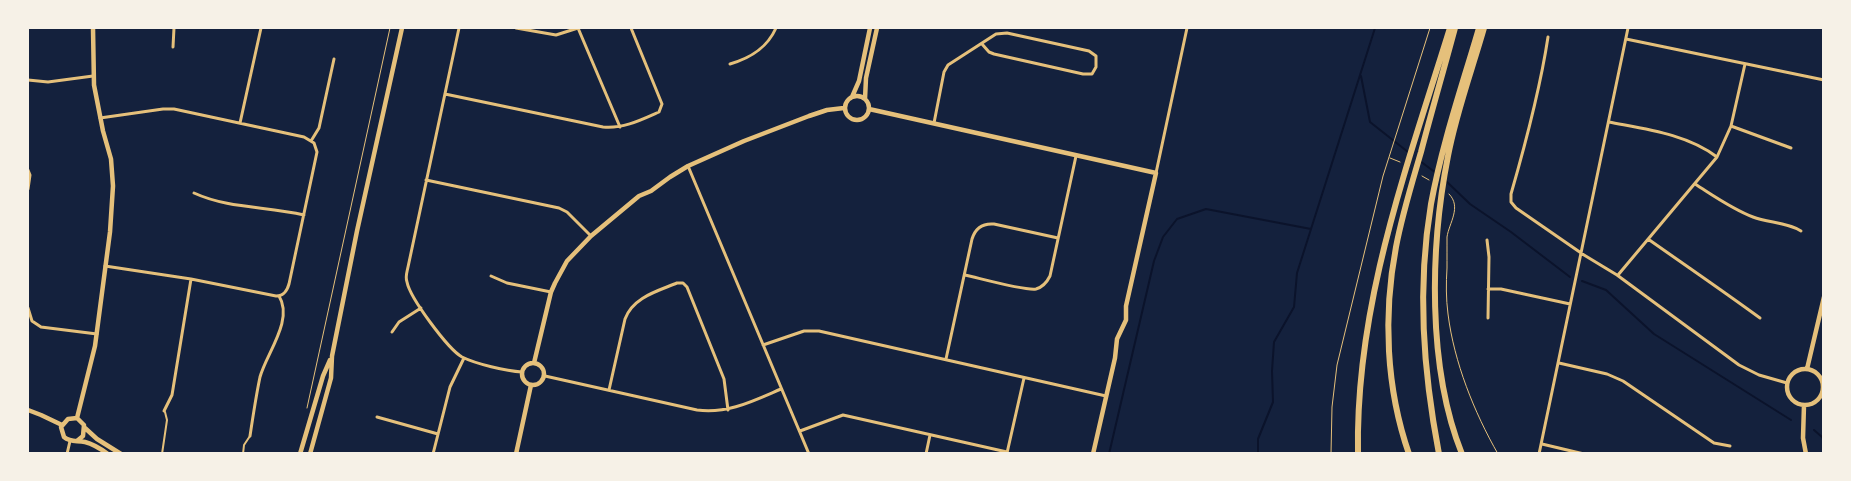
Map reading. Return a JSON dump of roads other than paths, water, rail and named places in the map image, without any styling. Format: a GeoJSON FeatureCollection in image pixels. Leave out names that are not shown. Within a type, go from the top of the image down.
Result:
{"type":"FeatureCollection","features":[{"type":"Feature","properties":{"kind":"highway"},"geometry":{"type":"LineString","coordinates":[[1358,454],[1358,399],[1365,338],[1383,248],[1450,28]]}},
{"type":"Feature","properties":{"kind":"highway"},"geometry":{"type":"LineString","coordinates":[[1409,454],[1398,416],[1388,341],[1391,276],[1396,247],[1412,184],[1456,28]]}},
{"type":"Feature","properties":{"kind":"highway"},"geometry":{"type":"LineString","coordinates":[[1439,454],[1426,373],[1423,316],[1424,261],[1432,203],[1479,28]]}},
{"type":"Feature","properties":{"kind":"highway"},"geometry":{"type":"LineString","coordinates":[[1462,454],[1449,411],[1438,342],[1436,270],[1445,153],[1484,28]]}},
{"type":"Feature","properties":{"kind":"street"},"geometry":{"type":"LineString","coordinates":[[77,418],[97,334],[106,266],[113,178],[111,159],[100,118],[93,76],[93,28]]}},
{"type":"Feature","properties":{"kind":"street"},"geometry":{"type":"LineString","coordinates":[[173,47],[174,28]]}},
{"type":"Feature","properties":{"kind":"street"},"geometry":{"type":"LineString","coordinates":[[240,123],[261,28]]}},
{"type":"Feature","properties":{"kind":"street"},"geometry":{"type":"LineString","coordinates":[[310,454],[331,378],[332,356],[357,231],[402,28]]}},
{"type":"Feature","properties":{"kind":"street"},"geometry":{"type":"LineString","coordinates":[[459,28],[406,278],[409,290],[448,346],[464,358],[522,372]]}},
{"type":"Feature","properties":{"kind":"street"},"geometry":{"type":"LineString","coordinates":[[516,28],[553,35],[578,28],[620,127]]}},
{"type":"Feature","properties":{"kind":"street"},"geometry":{"type":"LineString","coordinates":[[444,94],[597,126],[620,127],[655,113],[662,107],[631,28]]}},
{"type":"Feature","properties":{"kind":"street"},"geometry":{"type":"LineString","coordinates":[[730,64],[749,58],[757,52],[767,44],[776,28]]}},
{"type":"Feature","properties":{"kind":"street"},"geometry":{"type":"LineString","coordinates":[[870,28],[859,81],[852,97],[844,108],[846,116],[856,121],[866,116],[869,109],[865,100],[866,78],[877,28]]}},
{"type":"Feature","properties":{"kind":"street"},"geometry":{"type":"LineString","coordinates":[[1093,454],[1115,358],[1117,339],[1126,320],[1126,306],[1187,28]]}},
{"type":"Feature","properties":{"kind":"street"},"geometry":{"type":"LineString","coordinates":[[1539,454],[1628,28]]}},
{"type":"Feature","properties":{"kind":"street"},"geometry":{"type":"LineString","coordinates":[[934,123],[944,72],[948,65],[996,34],[1007,33],[1089,51],[1096,56],[1096,67],[1092,74],[1082,74],[994,54],[989,52],[982,44]]}},
{"type":"Feature","properties":{"kind":"street"},"geometry":{"type":"LineString","coordinates":[[1548,37],[1531,124],[1511,194],[1511,202],[1516,208],[1581,253],[1618,275],[1739,365],[1759,375],[1787,383]]}},
{"type":"Feature","properties":{"kind":"street"},"geometry":{"type":"LineString","coordinates":[[1626,39],[1824,80]]}},
{"type":"Feature","properties":{"kind":"street"},"geometry":{"type":"LineString","coordinates":[[311,141],[319,128],[334,59]]}},
{"type":"Feature","properties":{"kind":"street"},"geometry":{"type":"LineString","coordinates":[[1618,275],[1717,157],[1732,126],[1744,64]]}},
{"type":"Feature","properties":{"kind":"street"},"geometry":{"type":"LineString","coordinates":[[28,80],[48,82],[93,76]]}},
{"type":"Feature","properties":{"kind":"street"},"geometry":{"type":"LineString","coordinates":[[852,97],[859,96],[865,100]]}},
{"type":"Feature","properties":{"kind":"street"},"geometry":{"type":"LineString","coordinates":[[534,363],[551,292],[567,261],[590,236],[639,196],[656,188],[688,166],[744,141],[809,116],[827,110],[844,108]]}},
{"type":"Feature","properties":{"kind":"street"},"geometry":{"type":"LineString","coordinates":[[100,118],[167,109],[300,136],[311,141],[316,146],[317,154],[290,284],[280,296]]}},
{"type":"Feature","properties":{"kind":"street"},"geometry":{"type":"LineString","coordinates":[[869,109],[1156,173]]}},
{"type":"Feature","properties":{"kind":"street"},"geometry":{"type":"LineString","coordinates":[[1609,122],[1674,137],[1704,148],[1717,157]]}},
{"type":"Feature","properties":{"kind":"street"},"geometry":{"type":"LineString","coordinates":[[1732,126],[1792,148]]}},
{"type":"Feature","properties":{"kind":"street"},"geometry":{"type":"LineString","coordinates":[[965,275],[1029,289],[1041,287],[1046,282],[1050,276],[1076,156]]}},
{"type":"Feature","properties":{"kind":"street"},"geometry":{"type":"LineString","coordinates":[[688,166],[809,454]]}},
{"type":"Feature","properties":{"kind":"street"},"geometry":{"type":"LineString","coordinates":[[28,170],[30,176],[28,188]]}},
{"type":"Feature","properties":{"kind":"street"},"geometry":{"type":"LineString","coordinates":[[426,180],[559,208],[567,212],[590,236]]}},
{"type":"Feature","properties":{"kind":"street"},"geometry":{"type":"LineString","coordinates":[[1695,184],[1745,214],[1793,227],[1801,231]]}},
{"type":"Feature","properties":{"kind":"street"},"geometry":{"type":"LineString","coordinates":[[194,193],[212,200],[248,208],[278,209],[304,215]]}},
{"type":"Feature","properties":{"kind":"street"},"geometry":{"type":"LineString","coordinates":[[946,359],[974,235],[978,228],[985,224],[994,224],[1058,238]]}},
{"type":"Feature","properties":{"kind":"street"},"geometry":{"type":"LineString","coordinates":[[1648,238],[1685,266],[1708,279],[1760,318]]}},
{"type":"Feature","properties":{"kind":"street"},"geometry":{"type":"LineString","coordinates":[[1487,240],[1488,318]]}},
{"type":"Feature","properties":{"kind":"street"},"geometry":{"type":"LineString","coordinates":[[106,266],[192,279],[280,296]]}},
{"type":"Feature","properties":{"kind":"street"},"geometry":{"type":"LineString","coordinates":[[491,276],[507,283],[551,292]]}},
{"type":"Feature","properties":{"kind":"street"},"geometry":{"type":"LineString","coordinates":[[164,410],[172,395],[192,279]]}},
{"type":"Feature","properties":{"kind":"street"},"geometry":{"type":"LineString","coordinates":[[609,390],[625,319],[629,310],[642,298],[677,283],[683,283],[687,287],[723,375],[728,410]]}},
{"type":"Feature","properties":{"kind":"street"},"geometry":{"type":"LineString","coordinates":[[1488,289],[1501,289],[1570,304]]}},
{"type":"Feature","properties":{"kind":"street"},"geometry":{"type":"LineString","coordinates":[[250,436],[261,376],[277,341],[283,317],[284,306],[280,296]]}},
{"type":"Feature","properties":{"kind":"street"},"geometry":{"type":"LineString","coordinates":[[1808,369],[1824,296]]}},
{"type":"Feature","properties":{"kind":"street"},"geometry":{"type":"LineString","coordinates":[[28,308],[32,321],[41,327],[97,334]]}},
{"type":"Feature","properties":{"kind":"street"},"geometry":{"type":"LineString","coordinates":[[392,332],[402,320],[421,308]]}},
{"type":"Feature","properties":{"kind":"street"},"geometry":{"type":"LineString","coordinates":[[763,345],[810,330],[1106,396]]}},
{"type":"Feature","properties":{"kind":"street"},"geometry":{"type":"LineString","coordinates":[[300,454],[323,376],[332,356]]}},
{"type":"Feature","properties":{"kind":"street"},"geometry":{"type":"LineString","coordinates":[[433,454],[450,387],[464,358]]}},
{"type":"Feature","properties":{"kind":"street"},"geometry":{"type":"LineString","coordinates":[[522,372],[528,364],[534,363],[542,367],[545,376]]}},
{"type":"Feature","properties":{"kind":"street"},"geometry":{"type":"LineString","coordinates":[[1559,363],[1607,374],[1623,381],[1714,443],[1730,446]]}},
{"type":"Feature","properties":{"kind":"street"},"geometry":{"type":"LineString","coordinates":[[1808,369],[1821,378],[1823,391],[1816,402],[1804,405],[1790,398],[1787,391],[1787,383],[1793,373],[1808,369]]}},
{"type":"Feature","properties":{"kind":"street"},"geometry":{"type":"LineString","coordinates":[[522,372],[524,380],[531,385],[540,383],[545,376]]}},
{"type":"Feature","properties":{"kind":"street"},"geometry":{"type":"LineString","coordinates":[[545,376],[697,410],[714,412],[728,410],[781,389]]}},
{"type":"Feature","properties":{"kind":"street"},"geometry":{"type":"LineString","coordinates":[[800,431],[843,415],[1007,453],[1024,378]]}},
{"type":"Feature","properties":{"kind":"street"},"geometry":{"type":"LineString","coordinates":[[516,454],[531,385]]}},
{"type":"Feature","properties":{"kind":"street"},"geometry":{"type":"LineString","coordinates":[[1804,405],[1803,438],[1806,454]]}},
{"type":"Feature","properties":{"kind":"street"},"geometry":{"type":"LineString","coordinates":[[28,410],[62,425]]}},
{"type":"Feature","properties":{"kind":"street"},"geometry":{"type":"LineString","coordinates":[[108,454],[90,443],[70,441],[62,434],[62,425],[68,419],[77,418],[83,422],[85,428],[97,439],[121,454]]}},
{"type":"Feature","properties":{"kind":"street"},"geometry":{"type":"LineString","coordinates":[[377,418],[438,434]]}},
{"type":"Feature","properties":{"kind":"street"},"geometry":{"type":"LineString","coordinates":[[77,441],[83,436],[85,428]]}},
{"type":"Feature","properties":{"kind":"street"},"geometry":{"type":"LineString","coordinates":[[926,454],[930,434]]}},
{"type":"Feature","properties":{"kind":"street"},"geometry":{"type":"LineString","coordinates":[[67,454],[70,441]]}},
{"type":"Feature","properties":{"kind":"street"},"geometry":{"type":"LineString","coordinates":[[1542,444],[1584,454]]}},
{"type":"Feature","properties":{"kind":"lane"},"geometry":{"type":"LineString","coordinates":[[162,454],[168,420],[164,410]]}},
{"type":"Feature","properties":{"kind":"lane"},"geometry":{"type":"LineString","coordinates":[[243,454],[244,445],[250,436]]}},
{"type":"Feature","properties":{"kind":"waterway"},"geometry":{"type":"LineString","coordinates":[[1258,454],[1258,439],[1273,402],[1272,371],[1274,342],[1294,307],[1297,273],[1375,28]]}},
{"type":"Feature","properties":{"kind":"waterway"},"geometry":{"type":"LineString","coordinates":[[1361,76],[1370,122],[1408,152]]}},
{"type":"Feature","properties":{"kind":"waterway"},"geometry":{"type":"LineString","coordinates":[[1420,161],[1436,173]]}},
{"type":"Feature","properties":{"kind":"waterway"},"geometry":{"type":"LineString","coordinates":[[1446,181],[1470,204],[1511,232],[1570,277]]}},
{"type":"Feature","properties":{"kind":"waterway"},"geometry":{"type":"LineString","coordinates":[[1109,454],[1154,261],[1163,237],[1177,219],[1206,209],[1311,229]]}},
{"type":"Feature","properties":{"kind":"waterway"},"geometry":{"type":"LineString","coordinates":[[1582,281],[1606,290],[1654,334],[1791,420]]}},
{"type":"Feature","properties":{"kind":"waterway"},"geometry":{"type":"LineString","coordinates":[[1814,430],[1822,437],[1824,442]]}}]}
